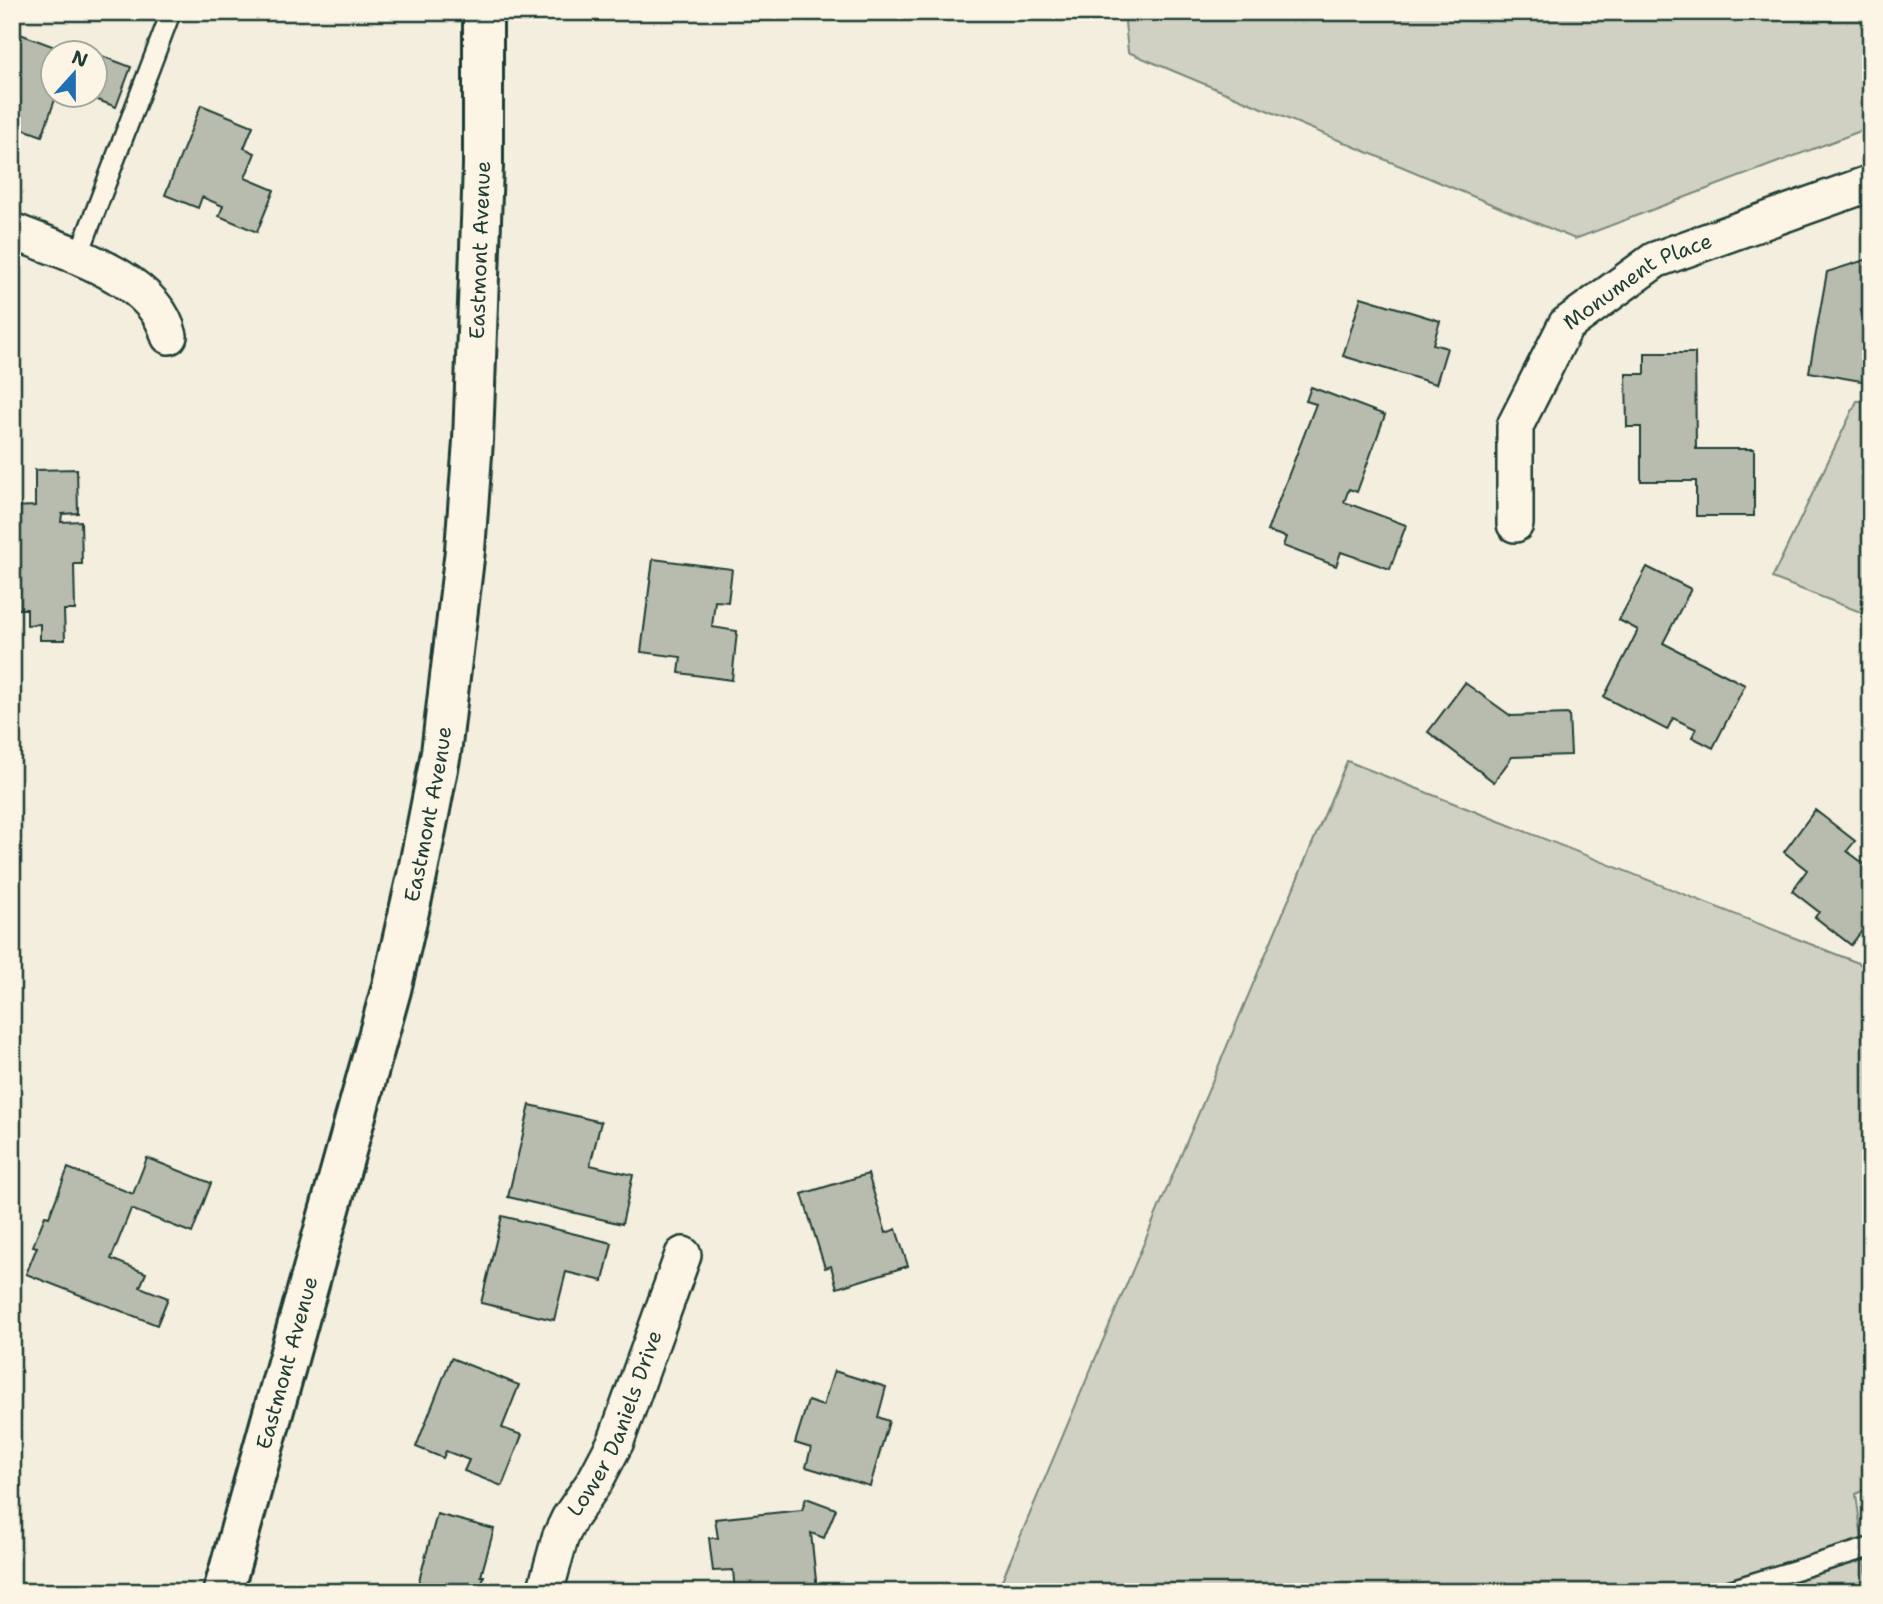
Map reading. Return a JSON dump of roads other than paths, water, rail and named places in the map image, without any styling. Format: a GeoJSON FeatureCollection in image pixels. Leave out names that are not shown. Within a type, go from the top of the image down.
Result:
{"type":"FeatureCollection","features":[{"type":"Feature","properties":{"kind":"main road","name":"Eastmont Avenue"},"geometry":{"type":"LineString","coordinates":[[223,1592],[387,1003],[417,876],[441,753],[465,550],[473,441],[483,166],[483,12]]}},
{"type":"Feature","properties":{"kind":"street","name":"Monument Place"},"geometry":{"type":"LineString","coordinates":[[1515,524],[1515,426],[1566,325],[1655,260],[1871,183]]}},
{"type":"Feature","properties":{"kind":"street"},"geometry":{"type":"LineString","coordinates":[[12,231],[116,275],[145,296],[160,312],[169,336]]}},
{"type":"Feature","properties":{"kind":"street","name":"Lower Daniels Drive"},"geometry":{"type":"LineString","coordinates":[[545,1592],[560,1538],[616,1441],[683,1255]]}},
{"type":"Feature","properties":{"kind":"lane"},"geometry":{"type":"LineString","coordinates":[[78,257],[171,12]]}},
{"type":"Feature","properties":{"kind":"lane"},"geometry":{"type":"LineString","coordinates":[[1723,1592],[1871,1547]]}}]}
